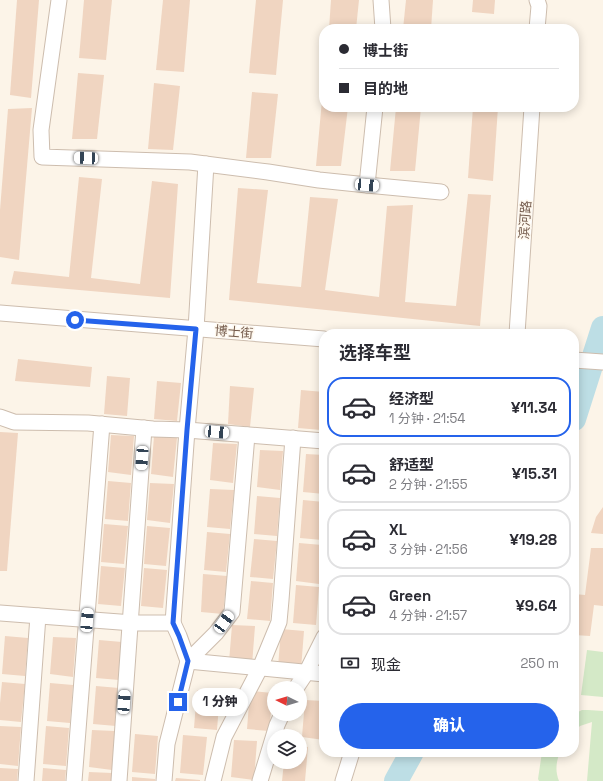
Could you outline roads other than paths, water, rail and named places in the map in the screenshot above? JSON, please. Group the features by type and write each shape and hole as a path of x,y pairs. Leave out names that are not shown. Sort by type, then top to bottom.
{"street":[{"path":"59,0 41,130 42,157 190,162 367,185 441,192"},
{"path":"381,0 383,24"},
{"path":"537,0 539,6 537,24"},
{"path":"544,24 545,0"},
{"path":"367,185 374,112"},
{"name":"滨河路","path":"517,329 532,112"},
{"path":"527,329 540,112"},
{"path":"188,661 173,623 196,329 206,164"},
{"name":"博士街","path":"0,314 319,339"},
{"path":"579,360 603,362"},
{"path":"0,417 14,422 88,423 319,441"},
{"path":"74,781 102,424"},
{"path":"119,781 144,428"},
{"path":"164,781 168,744 188,661 216,633 232,612 247,435"},
{"path":"213,781 224,737 260,668 279,622 293,438"},
{"path":"0,613 130,623 173,623"},
{"path":"26,781 38,616"},
{"path":"301,681 319,647"},
{"path":"188,661 319,674"},
{"path":"260,781 279,721"},
{"path":"343,781 350,757"}],"waterway":[{"path":"579,403 603,328"},
{"path":"396,781 409,757"}]}
